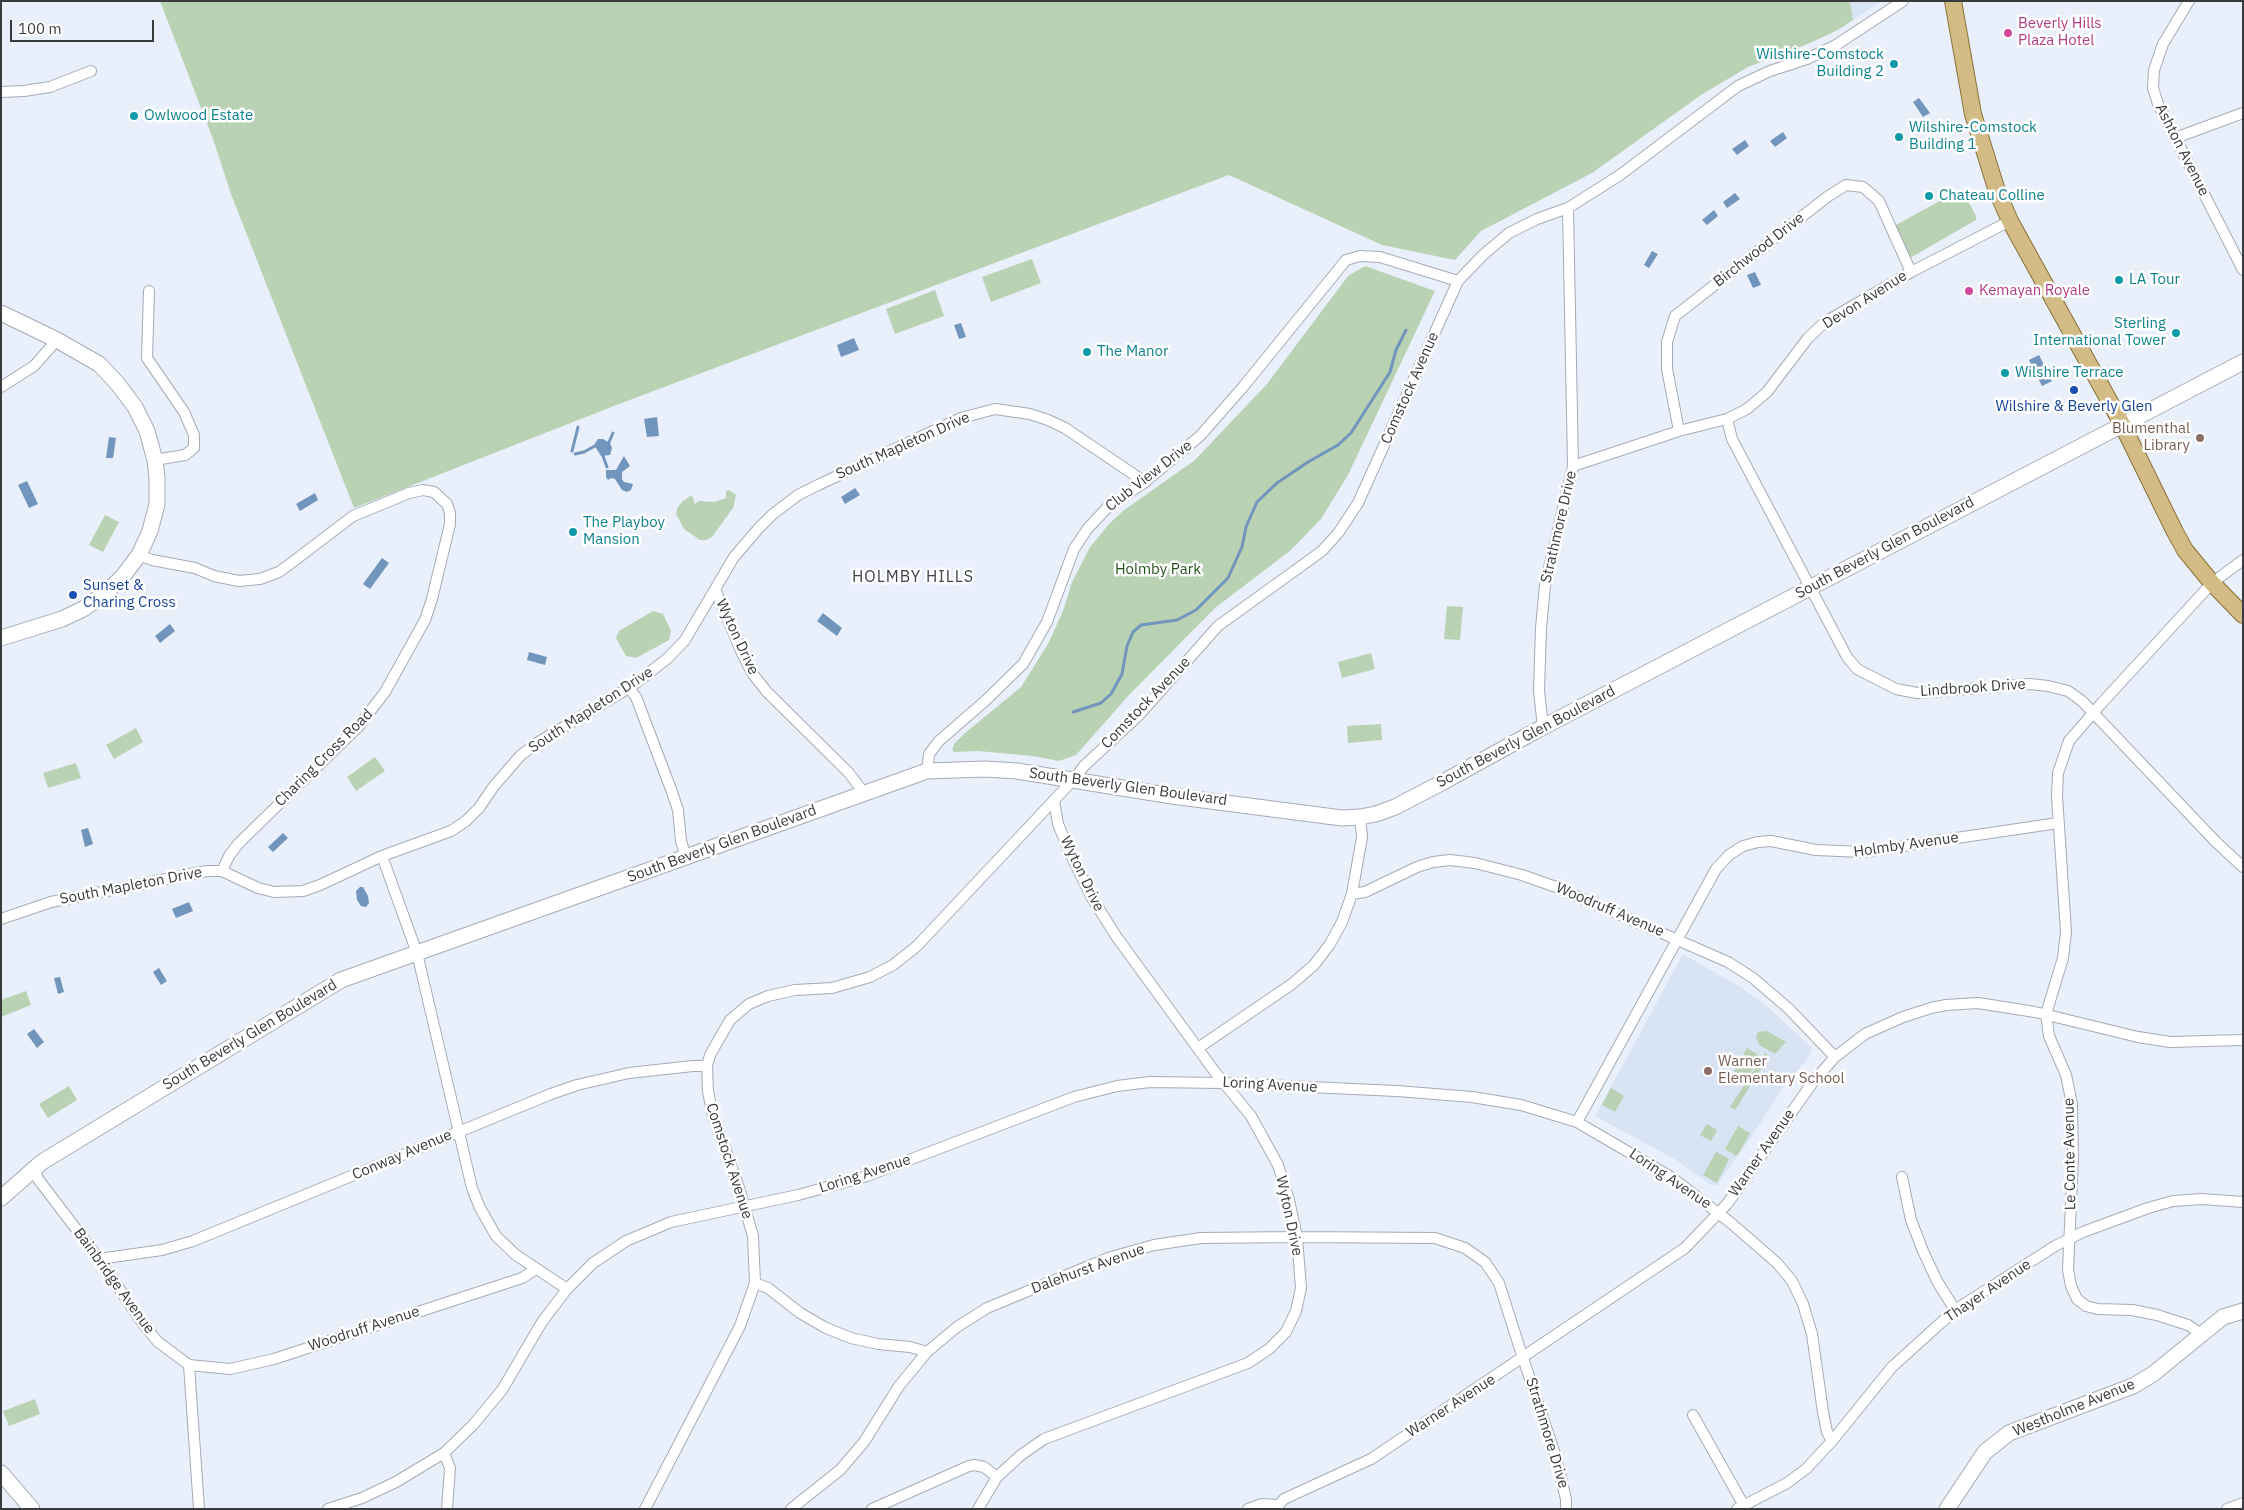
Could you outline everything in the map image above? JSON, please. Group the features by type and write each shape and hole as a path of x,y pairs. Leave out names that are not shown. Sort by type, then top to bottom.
{"main road":[{"path":"1953,1 1973,114 1997,191 2010,221 2122,424 2175,532 2186,550 2212,583 2243,615"},
{"path":"1,313 57,340 98,364 117,383 135,408 144,426 155,460 157,504 150,531 139,555 123,576 106,593 83,609 62,619 1,638"},
{"name":"South Beverly Glen Boulevard","path":"1,1198 35,1168 128,1108 340,980 927,771 985,769 1342,818 1360,817 1395,806 1543,726 2243,362"},
{"name":"Westholme Avenue","path":"1947,1509 1985,1452 2009,1433 2134,1386 2153,1374 2223,1317 2243,1311"},
{"path":"1,1473 32,1509"}],"street":[{"name":"Comstock Avenue","path":"645,1509 740,1326 755,1283 753,1236 745,1206 712,1112 708,1091 707,1066 717,1040 730,1020 750,1004 768,996 795,990 832,988 870,977 893,965 917,946 1084,766 1140,714 1218,626 1322,551 1339,532 1358,503 1458,281 1508,233 1537,219 1568,208 1620,176 1738,86 1770,71 1807,59 1836,45 1903,1"},
{"name":"Ashton Avenue","path":"2189,1 2163,44 2154,70 2153,88 2175,138 2243,270"},
{"path":"1,92 50,87 90,71"},
{"path":"2175,138 2243,113"},
{"name":"Birchwood Drive","path":"1679,431 1667,369 1667,342 1675,316 1833,193 1846,185 1863,187 1879,200 1911,272"},
{"name":"Strathmore Drive","path":"1543,726 1539,691 1540,628 1545,585 1573,466 1568,208"},
{"name":"Devon Avenue","path":"1573,466 1679,431 1727,419 1747,410 1767,392 1808,338 1825,322 1911,272 2010,221"},
{"name":"Club View Drive","path":"927,771 929,754 939,741 985,701 1023,664 1047,622 1074,549 1088,528 1108,507 1145,482 1200,436 1243,387 1346,260 1360,256 1380,257 1458,281"},
{"path":"149,291 147,358 184,412 194,435 194,448 185,455 155,460"},
{"path":"1,387 34,366 57,340"},
{"name":"South Mapleton Drive","path":"1,919 51,902 207,871 222,871 258,888 290,892 320,885 382,856 450,831 466,821 479,808 503,775 521,755 537,743 629,688 668,658 685,640 734,557 758,529 798,496 977,412 1011,410 1048,420 1065,428 1145,482"},
{"name":"Lindbrook Drive","path":"1727,419 1732,439 1847,657 1857,669 1896,689 1917,693 2030,684 2068,691 2094,713 2216,842 2243,867"},
{"name":"Charing Cross Road","path":"139,555 152,560 195,568 214,576 240,581 260,579 278,572 290,564 353,516 409,493 423,490 434,492 447,504 450,514 450,524 432,599 424,620 385,692 358,727 238,844 229,856 222,871"},
{"path":"2058,823 2058,773 2069,741 2212,583 2243,560"},
{"name":"Wyton Drive","path":"715,589 752,673 767,692 849,773 864,793"},
{"path":"629,688 636,697 672,792 678,810 681,841 686,857"},
{"name":"Wyton Drive","path":"978,1509 997,1477 1021,1455 1044,1439 1248,1363 1269,1349 1286,1332 1296,1311 1301,1288 1297,1237 1289,1200 1278,1165 1251,1116 1222,1083 1116,936 1092,898 1071,855 1057,819 1054,800"},
{"path":"1198,1048 1292,984 1314,965 1330,944 1342,922 1352,894 1362,837 1360,817"},
{"name":"Holmby Avenue","path":"1577,1122 1716,869 1729,855 1743,846 1771,841 1816,850 1862,852 2058,823"},
{"name":"Le Conte Avenue","path":"2058,823 2066,932 2063,958 2046,1014 2049,1036 2066,1076 2072,1104 2073,1159 2068,1270 2071,1286 2077,1299 2086,1306 2098,1309 2132,1310 2157,1315 2188,1325 2201,1334"},
{"path":"328,1509 362,1498 396,1482 444,1453 473,1426 502,1390 542,1322 567,1290 516,1255 496,1236 488,1224 472,1188 417,953 382,856"},
{"name":"Woodruff Avenue","path":"1352,894 1365,892 1418,867 1433,862 1450,860 1475,863 1522,875 1728,962 1753,978 1788,1008 1835,1057"},
{"name":"Warner Avenue","path":"1248,1509 1262,1504 1276,1507 1284,1499 1371,1459 1524,1358 1685,1248 1719,1214 1813,1082 1835,1057 1865,1034 1903,1017 1946,1005 1978,1002 2046,1014 2138,1037 2170,1042 2243,1040"},
{"name":"Conway Avenue","path":"99,1258 162,1250 193,1241 551,1094 602,1078 629,1072 707,1066"},
{"name":"Loring Avenue","path":"567,1290 593,1262 626,1241 671,1222 798,1195 868,1176 1074,1097 1117,1086 1150,1082 1222,1083 1397,1091 1472,1097 1521,1105 1577,1122 1646,1160 1719,1214 1777,1263 1792,1281 1804,1304 1812,1334 1827,1432 1832,1441"},
{"name":"Bainbridge Avenue","path":"35,1168 38,1179 99,1258 153,1336 189,1365"},
{"path":"1902,1177 1911,1220 1922,1251 1937,1281 1955,1310"},
{"name":"Thayer Avenue","path":"1740,1507 1806,1469 1832,1441 1892,1367 1955,1310 2054,1246 2148,1208 2173,1201 2202,1199 2243,1202"},
{"name":"Dalehurst Avenue","path":"791,1509 840,1470 864,1442 898,1386 927,1352 957,1327 987,1308 1108,1258 1154,1245 1202,1238 1434,1238 1465,1248 1485,1262 1499,1283 1524,1358"},
{"name":"Woodruff Avenue","path":"189,1365 230,1369 274,1359 522,1278 536,1269"},
{"path":"755,1283 768,1288 800,1313 826,1328 851,1338 878,1344 910,1347 927,1352"},
{"name":"Strathmore Drive","path":"1524,1358 1555,1454 1566,1499 1566,1509"},
{"path":"189,1365 199,1509"},
{"path":"1693,1415 1740,1507"},
{"path":"444,1453 450,1468 447,1509"},
{"path":"872,1509 969,1466 984,1467 997,1477"},
{"path":"2227,1509 2243,1503"}],"shaded area":[{"path":"1850,1 1882,1 1853,20"},
{"name":"Warner Elementary School","path":"1683,954 1742,988 1769,1008 1812,1048 1810,1056 1783,1087 1754,1133 1717,1185 1711,1185 1676,1160 1595,1116"}],"green space":[{"path":"160,1 1850,1 1853,20 1838,30 1810,43 1748,67 1701,95 1592,173 1481,231 1455,260 1382,245 1229,175 619,404 354,508 231,194 213,139"},
{"path":"1962,189 1976,216 1976,220 1910,258 1894,226"},
{"path":"1032,259 1041,283 991,302 982,277"},
{"name":"Holmby Park","path":"1365,266 1435,291 1348,475 1321,519 1291,550 1215,608 1129,695 1076,755 1059,761 1033,756 978,751 954,752 952,750 954,744 965,733 1021,687 1048,644 1063,611 1072,582 1090,547 1109,524 1123,511 1195,460 1267,384 1348,276"},
{"path":"935,290 944,316 895,334 886,309"},
{"path":"729,490 736,495 733,508 712,537 700,540 684,529 676,514 678,507 683,501 692,495 695,504 699,501 715,502 726,498 726,491"},
{"path":"105,515 119,522 103,552 89,545"},
{"path":"1447,606 1463,607 1460,640 1444,639"},
{"path":"653,611 663,614 671,631 669,640 636,658 626,656 616,638 619,631"},
{"path":"1371,653 1375,669 1342,678 1338,662"},
{"path":"1381,724 1382,740 1348,743 1347,726"},
{"path":"136,728 143,742 114,759 106,745"},
{"path":"375,757 385,771 356,791 347,777"},
{"path":"76,763 81,778 48,788 43,773"},
{"path":"26,991 31,1005 1,1017 1,1000"},
{"path":"1767,1031 1786,1042 1775,1054 1759,1045 1756,1037 1758,1032"},
{"path":"1747,1048 1760,1056 1747,1079 1734,1071"},
{"path":"1765,1053 1769,1056 1735,1110 1730,1107"},
{"path":"69,1086 77,1100 48,1118 39,1104"},
{"path":"1611,1088 1624,1096 1615,1112 1602,1105"},
{"path":"1707,1124 1717,1130 1711,1141 1700,1135"},
{"path":"1738,1126 1750,1133 1737,1156 1725,1149"},
{"path":"1716,1152 1729,1159 1717,1183 1703,1175"},
{"path":"35,1399 40,1414 9,1426 3,1411"}],"water":[{"path":"1919,98 1930,113 1923,117 1913,102"},
{"path":"1783,132 1787,138 1775,147 1770,141"},
{"path":"1745,140 1749,146 1737,155 1732,149"},
{"path":"1735,193 1740,199 1727,208 1723,202"},
{"path":"1714,210 1718,216 1707,225 1702,220"},
{"path":"1652,251 1658,254 1649,268 1644,265"},
{"path":"1755,272 1761,285 1753,288 1747,275"},
{"path":"961,323 966,337 959,339 954,325"},
{"path":"854,338 859,350 841,357 837,345"},
{"path":"2039,355 2052,381 2042,386 2029,360"},
{"path":"657,417 659,436 647,437 644,419"},
{"path":"109,437 116,438 113,458 106,458"},
{"path":"598,439 603,439 610,443 612,448 610,455 601,456 594,445"},
{"path":"624,456 630,466 622,472 622,479 624,482 633,484 631,490 627,492 622,490 615,479 611,478 608,480 606,477 606,470 616,470"},
{"path":"27,481 38,504 29,508 18,485"},
{"path":"855,488 860,495 845,504 841,497"},
{"path":"315,493 318,500 300,511 296,504"},
{"path":"382,558 389,563 370,589 363,584"},
{"path":"823,613 842,628 837,636 817,621"},
{"path":"170,624 175,631 160,643 155,636"},
{"path":"529,652 547,657 545,665 527,660"},
{"path":"88,828 93,844 85,847 81,830"},
{"path":"283,833 288,838 273,852 268,847"},
{"path":"363,887 368,896 369,903 366,907 361,906 357,900 356,891"},
{"path":"189,902 193,911 176,918 172,909"},
{"path":"159,968 167,981 161,985 153,972"},
{"path":"60,977 64,992 58,994 54,978"},
{"path":"34,1029 44,1042 37,1048 27,1034"}],"waterway":[{"path":"1073,712 1101,703 1111,694 1122,674 1127,646 1133,632 1141,625 1177,620 1196,610 1228,578 1242,547 1246,527 1257,502 1277,483 1338,445 1351,433 1390,372 1396,350 1406,330"},
{"path":"572,451 578,427"},
{"path":"609,442 613,433"},
{"path":"575,454 595,446"},
{"path":"603,456 607,467"}],"place":[{"name":"Beverly Hills Plaza Hotel","path":"2008,33"},
{"name":"Wilshire-Comstock Building 2","path":"1894,64"},
{"name":"Owlwood Estate","path":"134,116"},
{"name":"Wilshire-Comstock Building 1","path":"1899,137"},
{"name":"Chateau Colline","path":"1929,196"},
{"name":"LA Tour","path":"2119,280"},
{"name":"Kemayan Royale","path":"1969,291"},
{"name":"Sterling International Tower","path":"2176,333"},
{"name":"The Manor","path":"1087,352"},
{"name":"Wilshire Terrace","path":"2005,373"},
{"name":"Wilshire & Beverly Glen","path":"2074,390"},
{"name":"Blumenthal Library","path":"2200,438"},
{"name":"The Playboy Mansion","path":"573,532"},
{"name":"Sunset & Charing Cross","path":"73,595"},
{"name":"Warner Elementary School","path":"1708,1071"}],"district":[{"name":"HOLMBY HILLS","path":"913,577"}]}
